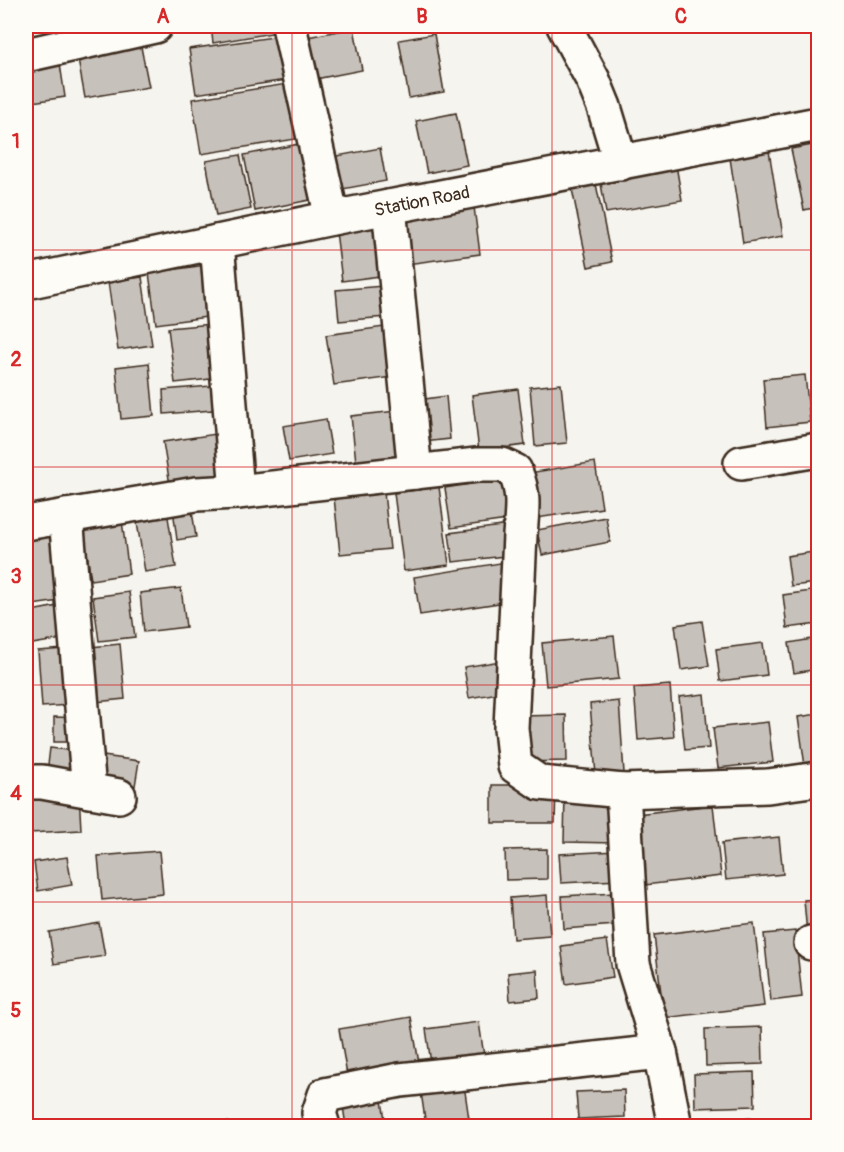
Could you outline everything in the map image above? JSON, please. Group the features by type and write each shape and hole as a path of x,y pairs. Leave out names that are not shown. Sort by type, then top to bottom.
{"street":[{"path":"26,55 155,26"},
{"path":"289,26 332,218"},
{"path":"564,26 593,80 621,163"},
{"name":"Station Road","path":"26,282 332,218 819,124"},
{"path":"389,207 415,472"},
{"path":"217,242 237,492"},
{"path":"741,463 819,450"},
{"path":"26,523 187,495 237,492 477,465 502,465 515,471 521,486 523,505 511,728 515,766 540,783 623,791 768,786 819,779"},
{"path":"26,782 42,782 104,794 66,516"},
{"path":"623,791 633,964 660,1052 675,1126"},
{"path":"323,1126 319,1113 325,1095 400,1080 660,1052"}],"building":[{"path":"211,26 277,26 278,32 213,43"},
{"path":"354,28 362,70 305,81 297,39"},
{"path":"434,34 444,92 409,98 399,40"},
{"path":"280,36 286,80 196,94 189,49"},
{"path":"140,42 149,87 85,98 77,54"},
{"path":"59,57 65,97 26,103 26,63"},
{"path":"287,84 296,139 201,154 192,99"},
{"path":"456,113 467,165 427,173 416,121"},
{"path":"304,143 315,199 255,211 244,155"},
{"path":"818,144 818,207 804,210 791,149"},
{"path":"380,148 386,181 332,191 326,158"},
{"path":"769,151 783,236 743,243 730,158"},
{"path":"240,155 251,209 216,216 206,161"},
{"path":"676,165 682,200 606,213 600,178"},
{"path":"596,184 612,262 588,267 572,189"},
{"path":"474,207 480,254 407,264 400,216"},
{"path":"388,224 395,274 342,281 336,231"},
{"path":"220,263 228,314 156,324 149,273"},
{"path":"142,277 152,345 118,350 108,282"},
{"path":"383,286 386,317 339,321 336,290"},
{"path":"224,323 228,377 175,383 168,328"},
{"path":"384,327 392,377 334,385 326,335"},
{"path":"149,363 154,416 121,419 116,367"},
{"path":"805,375 810,422 767,427 763,379"},
{"path":"561,384 567,443 535,446 530,387"},
{"path":"223,385 225,409 164,414 163,390"},
{"path":"518,389 525,445 479,451 472,395"},
{"path":"446,396 450,439 415,443 411,401"},
{"path":"406,410 411,465 357,471 351,416"},
{"path":"326,419 332,454 289,461 283,426"},
{"path":"216,434 223,477 170,485 163,442"},
{"path":"595,462 602,508 537,518 529,473"},
{"path":"508,478 514,519 451,528 445,488"},
{"path":"383,483 390,549 340,554 333,488"},
{"path":"439,487 449,565 404,571 394,493"},
{"path":"190,498 196,537 177,540 172,501"},
{"path":"167,511 176,567 145,572 136,516"},
{"path":"121,513 129,574 91,580 82,518"},
{"path":"606,517 610,542 542,555 537,530"},
{"path":"60,522 72,599 26,606 26,527"},
{"path":"509,525 513,555 453,562 449,533"},
{"path":"813,552 817,583 791,586 787,556"},
{"path":"506,562 512,601 420,615 414,577"},
{"path":"181,588 186,627 144,632 140,593"},
{"path":"818,590 818,624 787,628 783,595"},
{"path":"129,592 135,637 99,641 93,597"},
{"path":"58,606 63,639 26,645 26,612"},
{"path":"702,621 709,666 681,670 675,625"},
{"path":"614,636 619,679 546,686 542,643"},
{"path":"818,638 818,669 794,673 789,643"},
{"path":"763,643 767,675 720,681 716,649"},
{"path":"120,644 125,699 85,703 81,648"},
{"path":"78,648 82,704 42,707 38,651"},
{"path":"512,659 517,690 469,698 464,667"},
{"path":"670,685 674,737 638,740 634,688"},
{"path":"704,694 709,748 685,750 679,697"},
{"path":"619,701 624,773 596,775 590,704"},
{"path":"818,714 818,764 805,766 798,717"},
{"path":"566,715 567,761 521,762 520,716"},
{"path":"54,717 82,718 81,742 54,742"},
{"path":"768,722 773,762 718,768 713,728"},
{"path":"50,748 93,753 90,777 47,773"},
{"path":"96,755 139,761 135,786 92,780"},
{"path":"492,785 556,785 555,823 492,823"},
{"path":"79,792 81,830 30,833 28,796"},
{"path":"565,795 618,796 617,843 564,842"},
{"path":"713,805 721,876 645,885 637,814"},
{"path":"779,837 783,874 726,880 722,843"},
{"path":"547,849 547,879 506,880 505,850"},
{"path":"159,851 163,894 102,900 98,856"},
{"path":"617,851 619,880 561,883 559,854"},
{"path":"67,857 72,885 38,891 34,862"},
{"path":"615,893 616,925 564,929 562,896"},
{"path":"547,895 550,936 513,939 510,898"},
{"path":"818,899 818,933 807,934 804,900"},
{"path":"99,923 105,956 54,964 49,932"},
{"path":"754,923 764,1006 664,1018 654,935"},
{"path":"795,931 802,997 771,1001 764,934"},
{"path":"607,940 613,977 566,984 561,946"},
{"path":"537,970 539,998 510,1001 508,973"},
{"path":"411,1017 420,1069 348,1081 339,1029"},
{"path":"479,1022 485,1063 432,1070 426,1029"},
{"path":"762,1027 763,1064 706,1066 705,1029"},
{"path":"754,1072 755,1106 695,1108 694,1074"},
{"path":"463,1078 470,1126 426,1126 420,1085"},
{"path":"624,1090 625,1117 578,1119 576,1092"},
{"path":"381,1094 386,1126 346,1126 342,1100"},
{"path":"751,1118 752,1126 694,1126 694,1124"},
{"path":"228,1122 228,1126 197,1126"}]}
